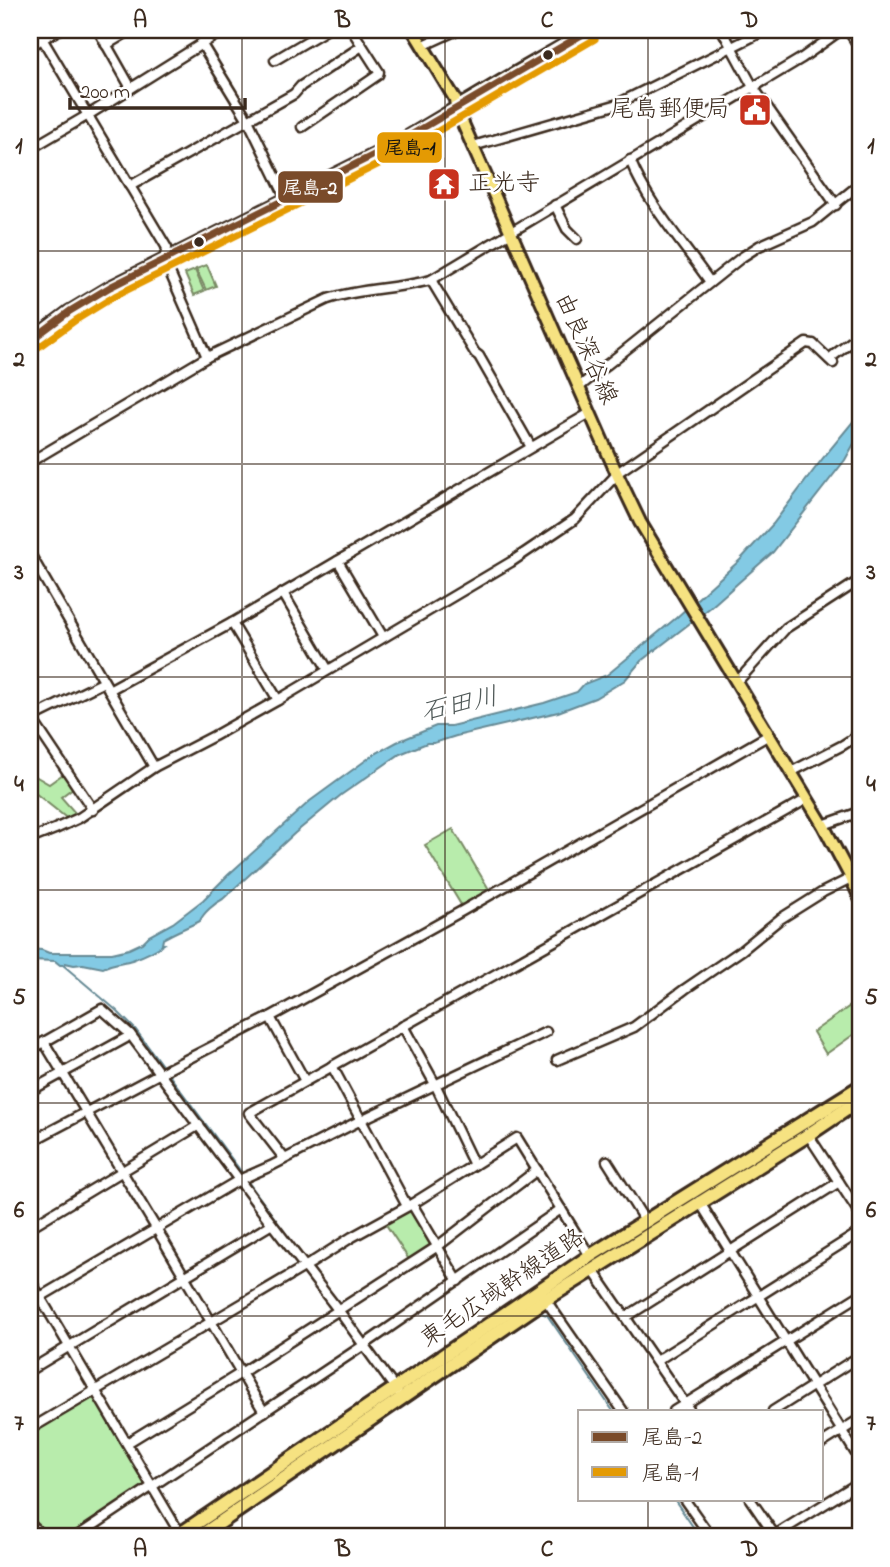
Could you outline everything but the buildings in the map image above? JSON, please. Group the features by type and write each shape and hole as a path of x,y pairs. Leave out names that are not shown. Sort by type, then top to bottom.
{"highway":[{"name":"東毛広域幹線道路","path":"591,1262 701,1202 805,1130 860,1087"},
{"name":"東毛広域幹線道路","path":"180,1536 591,1262 645,1220 860,1100"},
{"name":"東毛広域幹線道路","path":"199,1537 398,1393"}],"main road":[{"name":"由良深谷線","path":"413,30 455,99 456,108 511,234 640,522 737,682"},
{"path":"30,341 90,299 164,259 392,146 590,30"},
{"path":"737,682 823,825 860,898"}],"street":[{"path":"37,30 167,248 164,259 207,356"},
{"path":"30,46 58,30"},
{"path":"98,30 131,88"},
{"path":"106,45 131,30"},
{"path":"30,136 32,147 224,30"},
{"path":"275,60 326,30"},
{"path":"302,127 378,75 379,72 353,30"},
{"path":"422,46 457,30"},
{"path":"722,30 753,87 836,205"},
{"path":"473,146 615,106 766,30"},
{"path":"30,462 207,356 328,299 344,293 431,280 812,52 841,30"},
{"path":"848,30 860,48"},
{"path":"201,44 248,120 287,200"},
{"path":"130,186 296,92 362,46"},
{"path":"630,160 638,180 655,208 710,282"},
{"path":"579,387 751,251 813,222 860,184"},
{"path":"555,205 567,229 577,239"},
{"path":"431,280 475,353 480,356 531,447"},
{"path":"30,839 93,810 154,767 278,700 511,562 575,519 617,474 806,343 813,344 831,361 860,335"},
{"path":"93,810 31,717 107,686 232,623 590,413"},
{"path":"30,554 154,767"},
{"path":"338,561 383,637"},
{"path":"737,682 786,628 860,580"},
{"path":"283,593 328,670"},
{"path":"232,623 278,700"},
{"path":"790,772 860,734"},
{"path":"30,1142 270,1017 462,911 769,735"},
{"path":"284,1158 249,1112 807,799"},
{"path":"823,825 860,812"},
{"path":"557,1060 634,1027 742,950 780,919 851,878"},
{"path":"30,1050 102,1009 130,1034 164,1071 239,1180 398,1393"},
{"path":"270,1017 305,1081"},
{"path":"403,1026 435,1084 474,1165"},
{"path":"30,1304 239,1180 546,1032"},
{"path":"30,1091 130,1034"},
{"path":"44,1042 264,1412"},
{"path":"332,1066 410,1205 457,1280"},
{"path":"30,1227 200,1125"},
{"path":"805,1130 860,1214"},
{"path":"30,1429 410,1205 517,1138 625,1317 688,1408 786,1341 860,1295"},
{"path":"607,1161 645,1220"},
{"path":"127,1443 438,1246 537,1170"},
{"path":"625,1317 839,1182"},
{"path":"691,1192 701,1202 860,1460"},
{"path":"76,1537 364,1345 561,1209"},
{"path":"30,1370 271,1224"},
{"path":"656,1361 860,1231"},
{"path":"30,1280 180,1536"},
{"path":"542,1295 623,1410"},
{"path":"776,1410 860,1356"},
{"path":"824,1442 860,1419"},
{"path":"751,1500 776,1536 860,1482"},
{"path":"685,1500 710,1537"},
{"path":"30,1524 44,1537"}],"green space":[{"path":"207,265 216,286 206,290 196,269"},
{"path":"195,270 204,291 194,295 185,274"},
{"path":"30,773 49,784 63,774 74,787 61,797 77,815 69,820 30,789"},
{"path":"453,829 490,891 463,908 425,845"},
{"path":"860,999 860,1030 826,1054 813,1032"},
{"path":"412,1204 438,1246 412,1264 383,1220"},
{"path":"89,1396 94,1397 145,1483 144,1487 69,1537 50,1537 30,1519 30,1432"}],"water":[{"path":"860,413 860,435 845,460 773,552 711,607 641,661 625,680 595,698 558,712 427,743 400,754 341,795 295,833 210,908 200,921 163,939 164,944 149,953 103,968 30,960 30,949 49,953 112,953 142,943 203,900 310,801 373,755 436,726 451,726 544,703 577,692 584,684 607,675 740,560 773,524"}],"waterway":[{"path":"63,965 136,1030 164,1068"},
{"path":"167,1072 243,1174"},
{"path":"246,1179 307,1262"},
{"path":"311,1266 334,1298"},
{"path":"411,1400 540,1313 547,1315 612,1410"},
{"path":"675,1500 700,1537"}],"transit line":[{"name":"尾島-2","path":"30,341 70,311 110,287 392,146 590,30"},
{"name":"尾島-1","path":"36,349 115,296 397,155 595,39"}],"place":[{"name":"尾島郵便局","path":"755,110"},
{"name":"正光寺","path":"444,184"}],"water label":[{"name":"石田川","path":"460,706"}]}
